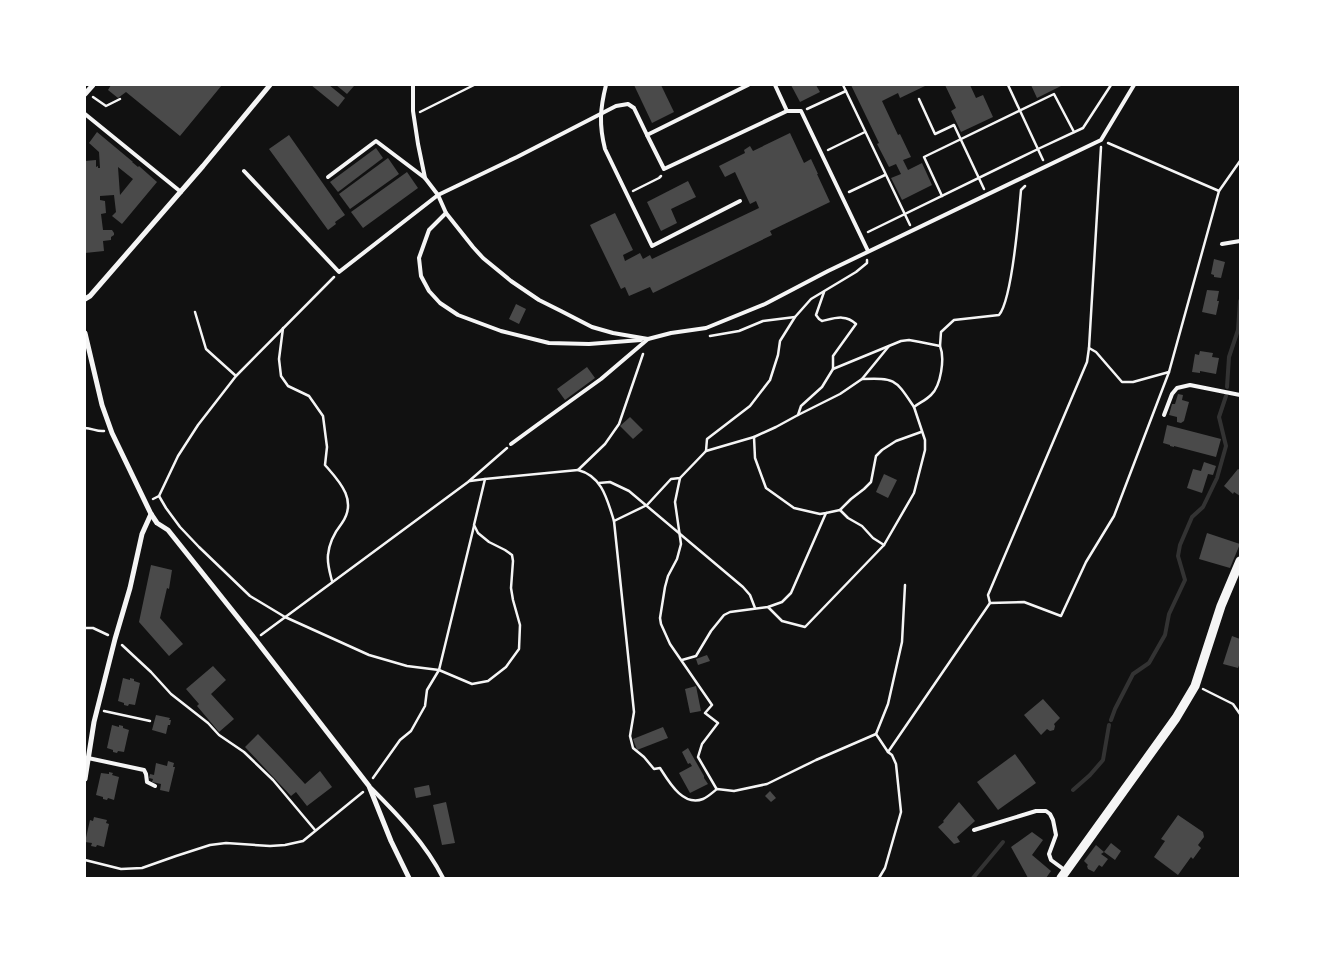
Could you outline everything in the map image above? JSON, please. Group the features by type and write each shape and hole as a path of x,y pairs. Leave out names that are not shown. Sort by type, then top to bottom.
{"street":[{"path":"85,94 93,85"},
{"path":"85,299 90,296 181,192 270,85"},
{"path":"85,333 102,405 112,433 151,514 157,523 168,530 369,786 409,878"},
{"path":"85,779 113,638 130,588 142,534 151,514"},
{"path":"1063,874 1176,718 1195,686 1221,606 1240,561"}],"lane":[{"path":"413,85 414,115 425,178"},
{"path":"606,85 600,115 605,149 652,246 740,201"},
{"path":"647,135 748,85"},
{"path":"774,85 787,111"},
{"path":"446,213 429,230 419,258 421,276 429,291 440,303 458,315 501,331 548,343 589,344 648,339 706,328 765,304 828,270 1101,140 1134,85"},
{"path":"244,171 339,272 438,195 616,106 628,104 634,108 664,169 787,111 801,112 868,251"},
{"path":"85,114 181,192"},
{"path":"328,177 376,141 425,178 438,195 446,213 463,235 483,258 511,281 540,300 592,327 613,334 648,339"},
{"path":"1222,244 1240,241"},
{"path":"511,444 601,379 648,339"},
{"path":"1164,415 1172,394 1177,388 1190,385 1240,395"},
{"path":"88,758 144,770 147,782 155,786"},
{"path":"369,786 394,811 413,834 443,878"},
{"path":"974,830 1036,811 1046,811 1053,820 1056,835 1049,854 1051,860 1063,874"}],"path":[{"path":"414,115 474,85"},
{"path":"843,85 913,231"},
{"path":"1008,85 1046,166"},
{"path":"860,237 1083,128 1111,85"},
{"path":"801,112 846,91"},
{"path":"942,196 924,157 1020,110 1054,94 1074,132"},
{"path":"92,96 106,106 120,99"},
{"path":"919,99 935,134 954,125 987,195"},
{"path":"821,153 865,132"},
{"path":"888,752 990,603 988,595 1087,362 1101,140 1219,191"},
{"path":"990,603 1024,602 1061,616 1086,562 1114,516 1169,372 1219,191 1240,160"},
{"path":"627,194 659,178 664,169"},
{"path":"841,196 885,174"},
{"path":"914,407 931,395 937,387 942,360 941,332 954,320 999,315 1004,308 1016,242 1021,190 1030,181 1031,174"},
{"path":"706,451 707,439 750,406 770,380 778,355 780,341 795,317 811,299 856,272 867,262 868,251"},
{"path":"146,503 159,496 178,456 236,376 339,272"},
{"path":"798,415 801,406 822,387 833,369 833,356 856,324 842,316 822,321 818,319 816,315 824,292"},
{"path":"195,312 206,349 236,376"},
{"path":"283,328 279,359 281,376 288,386 309,396 323,416 327,446 325,464 341,483 347,498 348,508 344,520 333,537 328,555 328,565 332,581"},
{"path":"578,470 605,444 619,424 648,339"},
{"path":"833,369 901,341 910,340 940,346"},
{"path":"716,789 698,757 702,744 718,723 705,713 712,705 670,644 663,631 660,618 668,576 677,559 681,544 675,502 680,478 706,451 754,437 840,394 862,379 889,346"},
{"path":"1089,348 1096,352 1122,382 1132,382 1169,372"},
{"path":"768,606 782,621 805,627 884,545 914,493 925,450 925,440 914,407 901,387 893,381 862,379"},
{"path":"85,428 98,432 105,431"},
{"path":"754,437 755,458 766,488 794,508 820,514 840,510 871,482 876,456 882,450 896,441 921,432"},
{"path":"255,640 332,581 468,482 511,444"},
{"path":"468,482 485,478 578,470 588,472 599,483 614,521 634,712 630,736 633,748 644,757 654,770 660,768 682,797 694,800 704,799 716,789 734,791 767,784 876,734 888,704 902,642 905,585"},
{"path":"85,860 121,869 142,868 176,856 226,843 270,846 303,841 369,786 400,740 412,731 425,706 428,690 439,670 485,478"},
{"path":"614,521 647,505 671,479 680,478"},
{"path":"599,483 610,482 620,486 647,505 743,587 750,595 755,608"},
{"path":"159,496 180,527 250,596 285,617 369,655 407,666 439,670 472,684 488,681 506,667 519,650 520,625 511,588 512,555 489,542 478,533 474,525"},
{"path":"840,510 848,518 862,526 872,538 884,545"},
{"path":"682,660 696,656 711,631 724,615 737,610 742,611 782,602 791,593 826,513"},
{"path":"85,628 100,630 113,638 151,672 171,694 208,723 219,735 244,752 273,780 315,830"},
{"path":"1195,686 1240,707"},
{"path":"1233,704 1240,714"},
{"path":"98,710 150,721"},
{"path":"876,734 892,755 896,764 901,812 885,868 879,878"}],"building":[{"path":"111,85 222,85 180,136 126,92 118,98 108,90"},
{"path":"311,85 329,85 345,98 338,107"},
{"path":"336,85 353,85 354,86 347,94"},
{"path":"634,85 661,85 674,112 652,123"},
{"path":"791,85 816,85 820,92 800,102"},
{"path":"851,85 925,86 900,98 898,93 882,101 911,157 903,160 908,170 922,163 932,185 902,200 891,178 901,174 896,164 889,167"},
{"path":"945,85 970,85 976,98 983,95 993,117 961,132 951,111 956,108"},
{"path":"1031,85 1063,85 1037,98"},
{"path":"97,132 157,182 122,224 112,216 116,212 114,195 100,196 100,200 105,201 106,213 101,214 103,230 112,230 114,235 111,237 111,240 103,241 104,251 85,253 85,161 96,160 96,167 100,168 99,152 89,143","holes":["118,167 133,179 120,195"]},
{"path":"790,133 804,163 811,159 830,202 770,231 772,235 653,293 650,287 629,296 625,287 621,289 590,225 615,213 633,250 623,255 625,261 640,253 643,259 650,255 652,259 759,208 756,201 750,204 735,172 725,177 719,166 745,153 744,150 750,146 753,151"},
{"path":"289,135 345,215 328,230 269,149"},
{"path":"376,148 383,158 338,192 330,182"},
{"path":"388,158 399,174 350,209 339,194"},
{"path":"407,172 418,188 363,228 351,212"},
{"path":"688,181 696,197 671,209 677,223 661,231 647,202"},
{"path":"1214,259 1225,262 1221,278 1214,277 1211,274"},
{"path":"1207,290 1219,291 1216,315 1202,312"},
{"path":"516,304 526,309 519,324 509,319"},
{"path":"1200,351 1213,353 1212,357 1219,358 1216,374 1200,371 1200,373 1192,372 1195,354 1199,355"},
{"path":"587,367 595,378 565,400 557,389"},
{"path":"1178,394 1183,395 1182,400 1189,402 1184,421 1181,423 1177,422 1177,417 1169,415 1172,404 1175,404"},
{"path":"630,417 643,430 633,439 620,426"},
{"path":"1167,425 1221,439 1216,457 1163,443"},
{"path":"1204,462 1216,466 1213,475 1208,474 1202,493 1187,488 1193,469 1201,471"},
{"path":"1238,469 1240,470 1240,496 1234,492 1233,494 1224,486"},
{"path":"884,474 897,480 888,498 876,492"},
{"path":"1207,533 1240,544 1230,568 1199,559"},
{"path":"151,565 172,570 169,589 167,588 160,618 183,644 169,656 139,622"},
{"path":"1232,636 1240,639 1240,663 1238,668 1223,664"},
{"path":"707,655 710,661 698,665 696,659"},
{"path":"213,666 226,680 211,694 234,719 219,732 197,706 199,704 186,689"},
{"path":"123,678 134,679 134,681 140,683 135,705 129,704 128,706 118,701"},
{"path":"696,686 701,711 690,713 685,689"},
{"path":"1043,699 1060,718 1054,724 1054,730 1050,731 1047,729 1041,735 1024,715"},
{"path":"156,715 170,718 170,725 168,725 166,734 152,730"},
{"path":"112,725 123,726 123,728 129,730 124,752 118,751 117,753 107,748"},
{"path":"663,727 668,738 637,750 633,739"},
{"path":"258,734 305,784 320,771 332,787 307,806 296,792 291,796 245,747"},
{"path":"688,748 708,784 690,793 679,773 692,766 690,763 688,764 682,752"},
{"path":"1015,754 1036,783 998,810 977,782"},
{"path":"168,761 174,763 173,767 175,767 169,792 160,790 161,784 152,782 153,779 149,778 150,774 154,775 156,763 167,766"},
{"path":"109,772 119,777 114,800 103,799 103,797 96,795 101,773 109,774"},
{"path":"429,785 431,795 416,798 414,788"},
{"path":"770,791 776,798 771,802 765,796"},
{"path":"446,802 455,843 442,845 433,805"},
{"path":"959,802 975,821 957,837 960,842 954,844 938,827"},
{"path":"1178,815 1203,832 1204,837 1198,845 1201,848 1193,859 1191,857 1178,875 1154,857 1165,841 1161,839"},
{"path":"94,817 107,820 106,823 109,824 104,847 91,846 92,843 85,842 90,820 93,821"},
{"path":"1032,832 1043,840 1032,855 1051,871 1046,878 1028,878 1011,847"},
{"path":"1111,843 1121,851 1115,860 1104,852"},
{"path":"1096,845 1104,852 1101,854 1108,859 1102,867 1099,865 1094,872 1088,869 1088,865 1084,861"}],"waterway":[{"path":"1227,387 1229,357 1238,330 1240,301"},
{"path":"1111,720 1133,674 1149,663 1165,635 1169,614 1185,580 1178,556 1180,545 1192,517 1203,507 1217,478 1226,446 1219,417 1226,396"},
{"path":"1073,790 1103,760 1109,725"},
{"path":"973,878 1003,842"}]}
